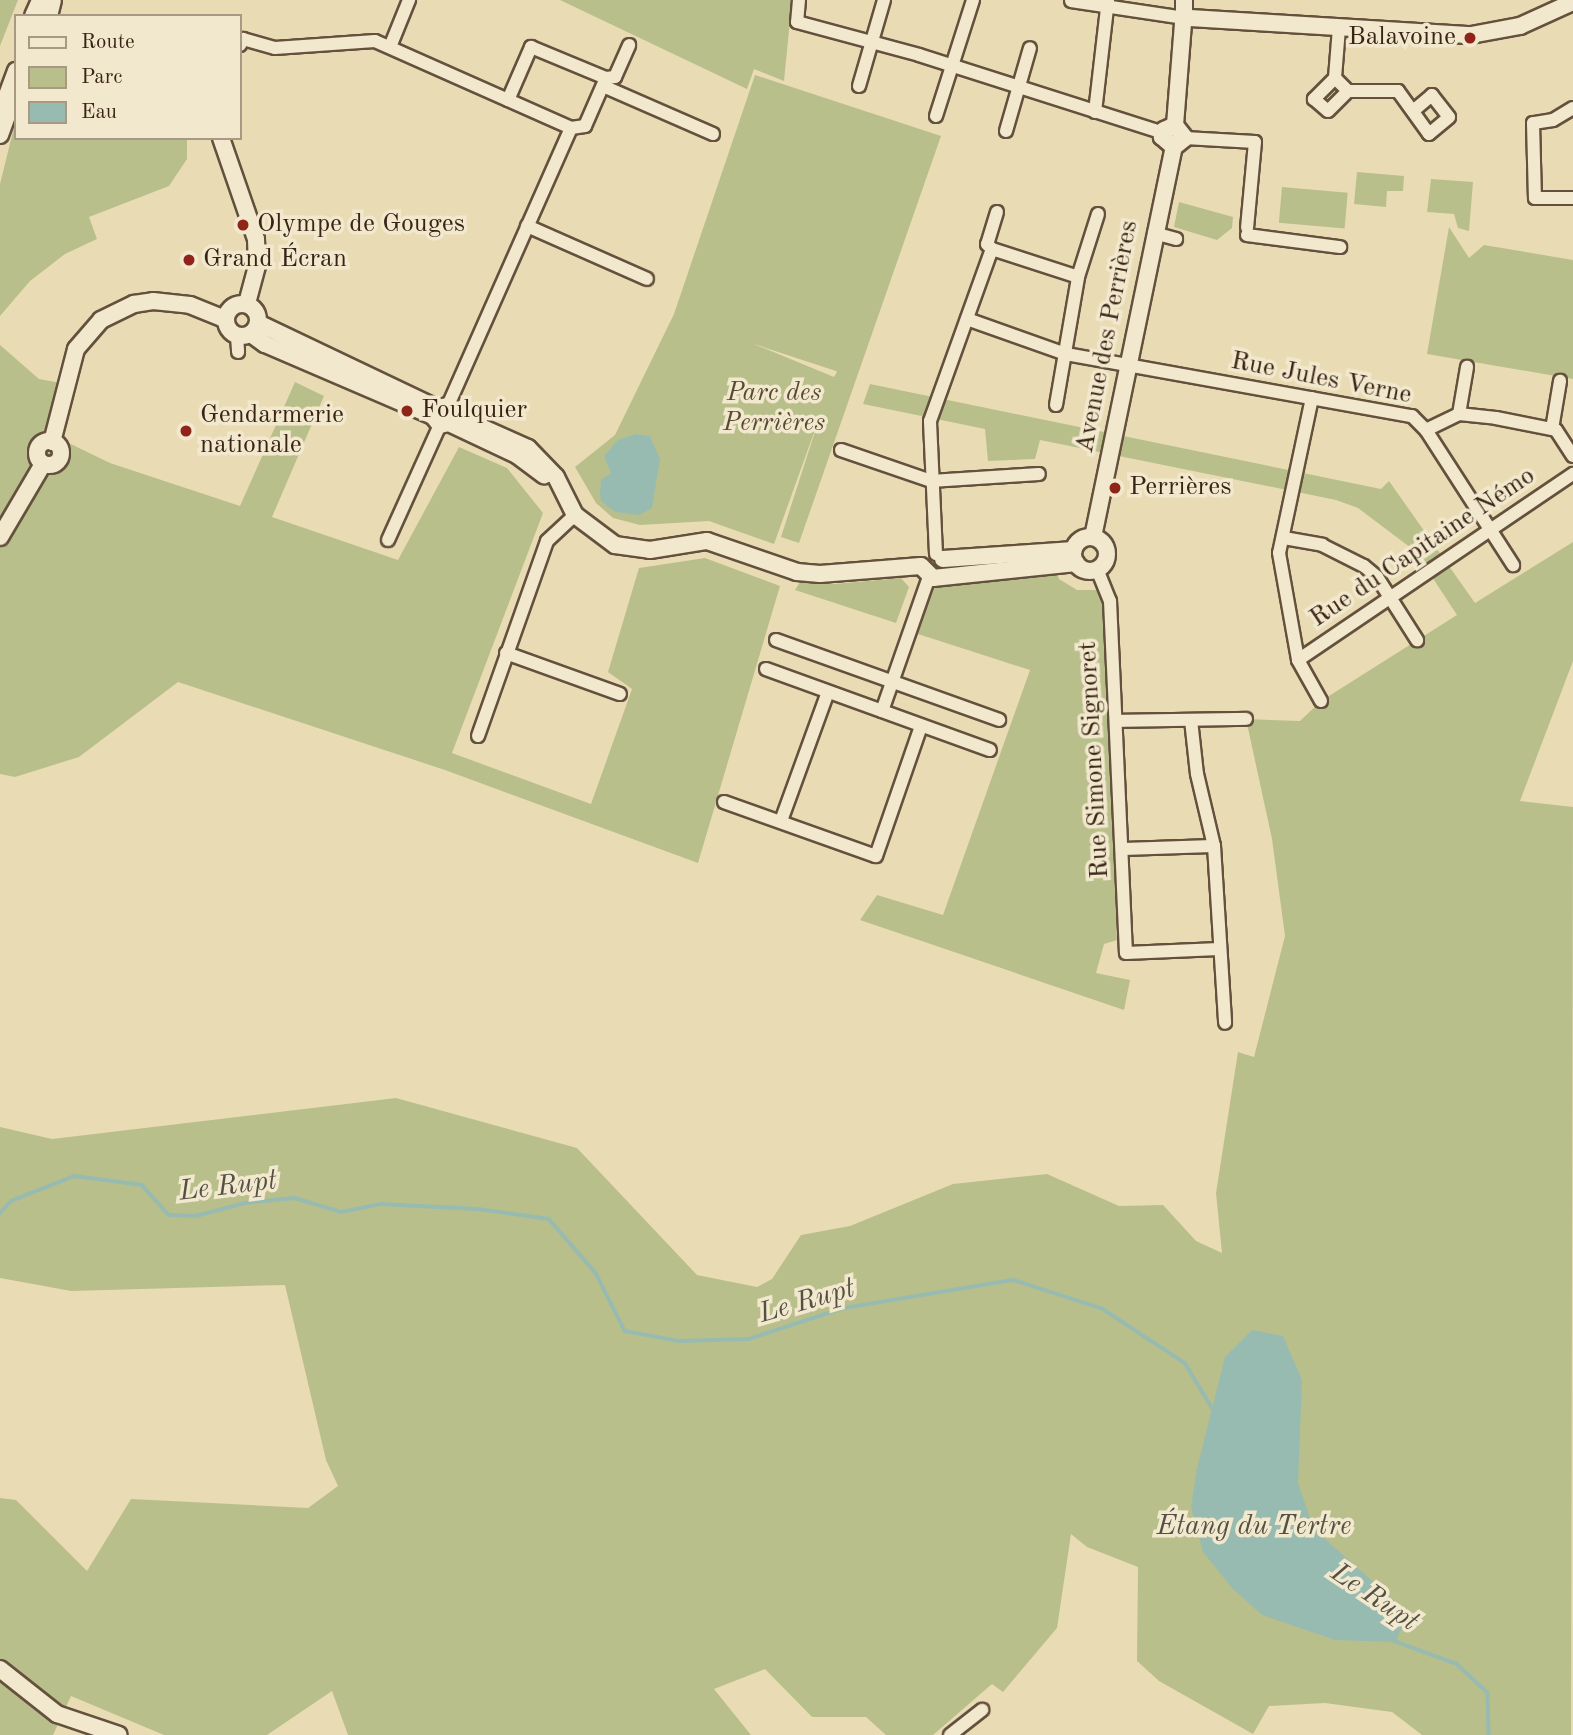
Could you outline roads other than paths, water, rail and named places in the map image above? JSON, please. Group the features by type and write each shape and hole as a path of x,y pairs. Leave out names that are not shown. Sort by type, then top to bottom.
{"street":[{"path":"390,47 409,0"},
{"path":"799,0 797,22 951,66 1174,136 1255,142 1247,231 1339,247"},
{"path":"859,86 884,0"},
{"path":"936,116 973,0"},
{"path":"1071,1 1339,29 1436,35 1494,33 1546,17 1573,2"},
{"path":"1096,112 1108,4"},
{"name":"Avenue des Perrières","path":"1093,537 1174,136 1184,14"},
{"path":"1339,29 1335,78 1314,99 1328,111 1348,91 1398,91 1414,110"},
{"path":"242,42 275,48 375,41 571,128 584,126 604,82 615,76 629,46"},
{"path":"508,100 531,47 713,134"},
{"path":"1006,131 1030,48"},
{"path":"0,114 14,76"},
{"path":"1335,78 1348,91"},
{"path":"0,135 14,98"},
{"path":"1573,108 1553,120 1533,123 1535,198 1573,198"},
{"path":"388,540 571,128"},
{"path":"222,140 256,239 257,266 247,304"},
{"path":"997,212 987,244 992,249 1078,277"},
{"path":"1056,405 1078,277 1098,214"},
{"path":"527,226 647,279"},
{"path":"1154,233 1176,239"},
{"path":"882,711 934,566 930,421 992,249"},
{"path":"0,537 43,464 38,458 38,447 52,442 67,370 76,349 101,320 134,304 153,301 190,305 225,319 246,336 528,448 556,477 575,515 604,539 627,548 663,549 707,541 797,572 820,574 1075,557"},
{"path":"225,319 232,306 247,304 254,308 246,336"},
{"name":"Rue Jules Verne","path":"967,319 1066,354 1399,412 1418,420 1513,565"},
{"path":"1459,414 1467,367"},
{"path":"1560,381 1554,429 1573,456"},
{"path":"1312,398 1279,553 1298,660 1321,701"},
{"path":"1426,430 1459,414 1573,433"},
{"path":"841,450 931,481 1039,474"},
{"name":"Rue du Capitaine Némo","path":"1298,660 1373,612 1390,595 1573,474"},
{"path":"478,736 547,541 575,515"},
{"path":"1093,537 1106,549 1105,560 1097,569 1086,570 1075,557 1080,540 1093,537"},
{"path":"1284,538 1352,557 1377,577 1417,640"},
{"name":"Rue Simone Signoret","path":"1097,569 1111,601 1126,953 1219,949"},
{"path":"776,640 999,720"},
{"path":"506,653 620,694"},
{"path":"766,669 990,750"},
{"path":"781,821 828,692"},
{"path":"1116,722 1246,719"},
{"path":"1191,720 1193,751 1214,846 1225,1023"},
{"path":"724,802 876,856 921,726"},
{"path":"1122,849 1214,846"},
{"path":"0,1669 57,1714 119,1735"},
{"path":"950,1735 982,1710"}],"water":[{"path":"636,434 650,436 660,459 652,508 639,515 615,512 601,501 600,492 601,480 611,473 604,456 618,440"},
{"name":"Étang du Tertre","path":"1252,1330 1283,1336 1302,1380 1298,1483 1314,1529 1397,1603 1403,1624 1396,1642 1335,1640 1262,1615 1232,1588 1203,1552 1191,1507 1197,1468 1225,1357"}],"waterway":[{"name":"Le Rupt","path":"0,1213 11,1201 74,1176 142,1185 169,1215 196,1216 245,1203 295,1198 341,1212 381,1204 478,1209 549,1219 596,1273 625,1331 679,1341 749,1339 844,1308 1014,1280 1103,1309 1185,1363 1213,1409"},
{"name":"Le Rupt","path":"1394,1641 1457,1664 1488,1693 1489,1735"}],"place":[{"name":"Balavoine","path":"1470,38"},
{"name":"Olympe de Gouges","path":"243,225"},
{"name":"Grand Écran","path":"189,260"},
{"name":"Foulquier","path":"407,411"},
{"name":"Gendarmerie nationale","path":"186,431"},
{"name":"Perrières","path":"1115,488"}],"park label":[{"name":"Parc des Perrières","path":"774,409"}]}
